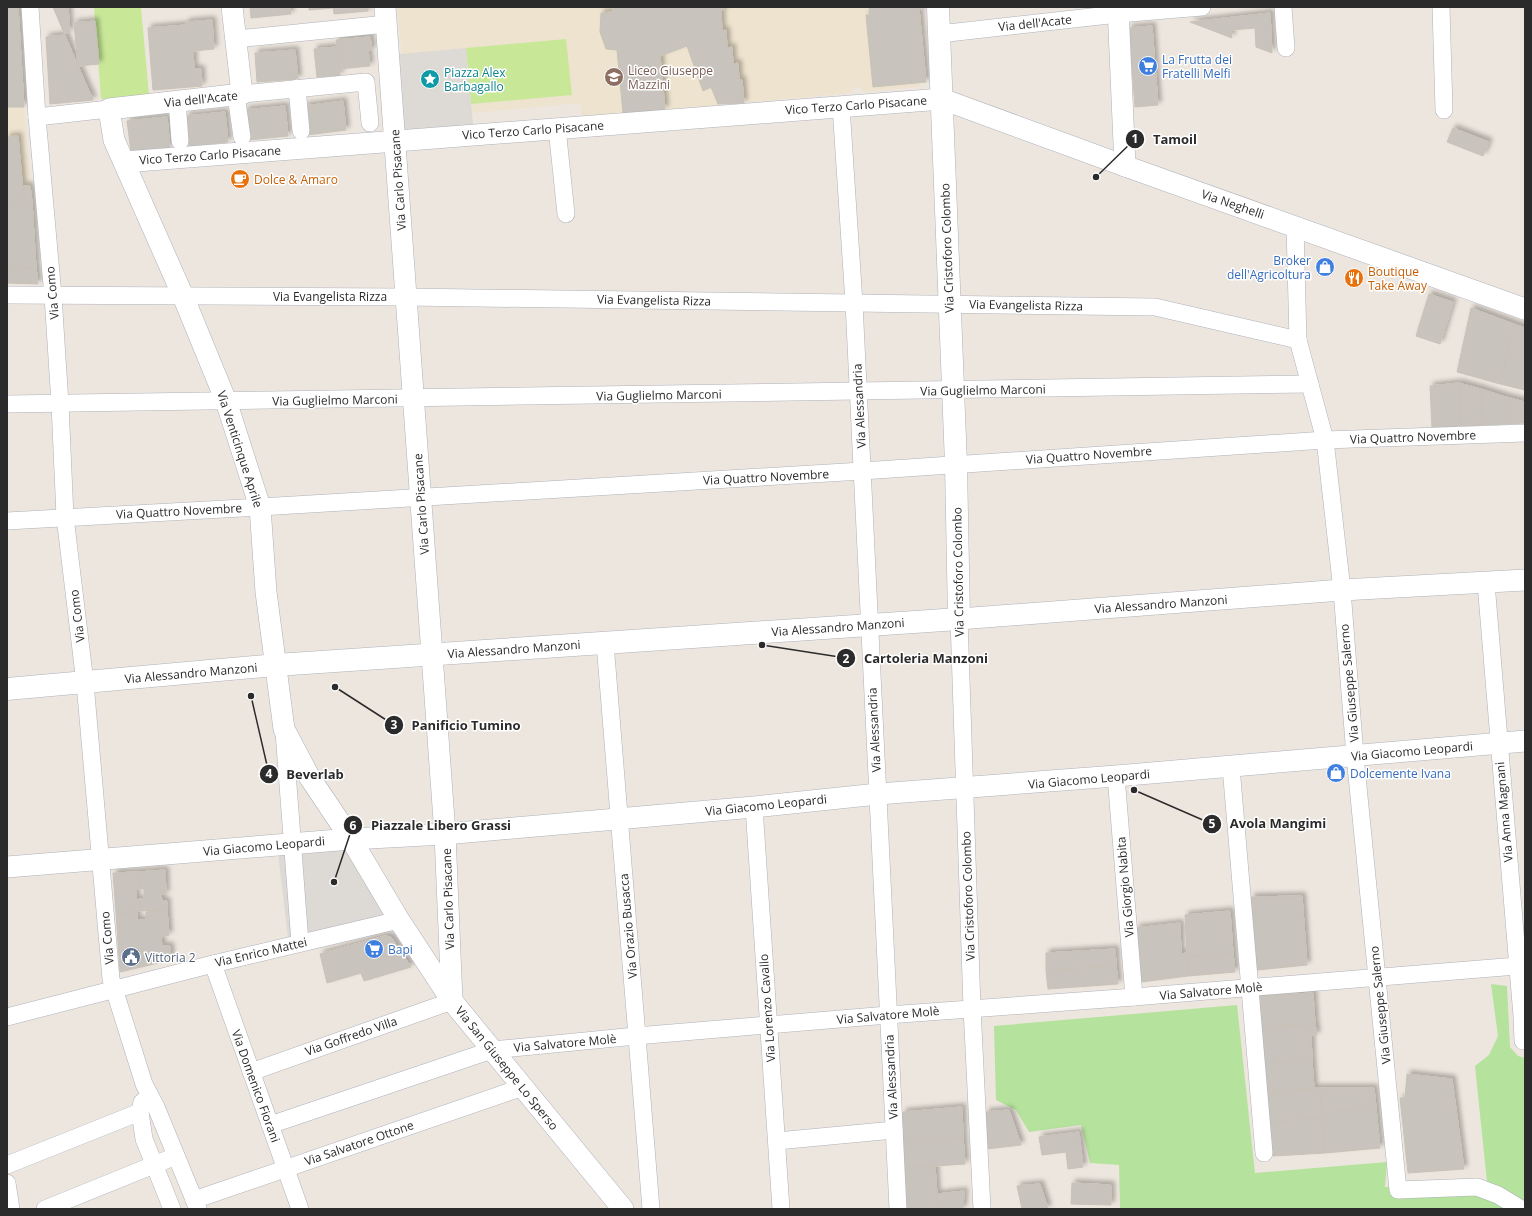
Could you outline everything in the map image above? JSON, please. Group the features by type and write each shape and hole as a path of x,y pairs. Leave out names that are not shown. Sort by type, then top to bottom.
{"main road":[{"name":"Via Cristoforo Colombo","path":"938,7 956,464 959,619"},
{"name":"Via Alessandro Manzoni","path":"7,689 276,665 959,619"}],"street":[{"name":"Via Como","path":"30,7 37,117 53,296 65,517 85,683 111,979 144,1084 156,1107 196,1204"},
{"path":"232,7 236,39 242,137"},
{"name":"Via dell'Acate","path":"939,34 1118,11 1202,7"},
{"path":"1283,7 1286,48"},
{"path":"1441,7 1444,110"},
{"path":"1118,11 1125,166"},
{"path":"236,39 386,16"},
{"name":"Via Carlo Pisacane","path":"386,16 445,834 452,1001"},
{"name":"Via dell'Acate","path":"37,117 239,94 366,82 370,122"},
{"path":"297,88 301,131"},
{"name":"Via Neghelli","path":"942,99 1525,309"},
{"name":"Vico Terzo Carlo Pisacane","path":"124,162 942,99"},
{"path":"177,101 180,141"},
{"name":"Via Alessandria","path":"842,106 854,303 898,1209"},
{"name":"Via Venticinque Aprile","path":"109,109 114,140 183,296 226,401 260,507 266,592 284,729 310,778 351,839"},
{"path":"557,128 566,214"},
{"name":"Via Giuseppe Salerno","path":"1295,226 1298,340 1324,440 1342,590 1355,756 1398,1190 1477,1187 1522,1209"},
{"name":"Via Evangelista Rizza","path":"7,295 406,296 1156,307 1298,340"},
{"name":"Via Guglielmo Marconi","path":"7,404 413,399 1310,384"},
{"name":"Via Quattro Novembre","path":"7,521 862,471 1324,440 1525,432"},
{"name":"Via Alessandro Manzoni","path":"959,619 1342,590 1525,580"},
{"name":"Via Anna Magnani","path":"1486,583 1498,744 1517,966 1523,1016 1523,1041"},
{"name":"Via Cristoforo Colombo","path":"959,619 972,1008 982,1209"},
{"name":"Via Orazio Busacca","path":"605,643 636,1036 652,1209"},
{"path":"284,729 300,943"},
{"name":"Via Giacomo Leopardi","path":"7,867 351,839 445,834 754,807 878,794 1231,767 1525,741"},
{"path":"1231,767 1264,1153"},
{"name":"Via Giorgio Nabita","path":"1116,776 1134,997"},
{"name":"Via Lorenzo Cavallo","path":"754,807 768,1026 782,1209"},
{"name":"Via San Giuseppe Lo Sperso","path":"351,839 399,920 452,1001 623,1209"},
{"name":"Via Enrico Mattei","path":"7,1017 212,964 399,920"},
{"name":"Via Domenico Fiorani","path":"212,964 300,1209"},
{"name":"Via Salvatore Molè","path":"270,1125 492,1050 636,1036 972,1008 1134,997 1517,966"},
{"name":"Via Goffredo Villa","path":"251,1072 452,1001"},
{"path":"144,1084 140,1112 144,1139 172,1209"},
{"name":"Via Salvatore Ottone","path":"196,1204 285,1168 523,1087"},
{"path":"7,1165 140,1112"},
{"path":"777,1141 894,1130"},
{"path":"45,1209 176,1156"},
{"path":"7,1183 11,1209"}],"shaded area":[{"path":"18,7 32,202 7,204 7,8"},
{"name":"Liceo Giuseppe Mazzini","path":"397,7 923,7 923,9 919,9 920,87 863,92 862,87 852,88 852,93 582,117 580,103 472,113 466,48 402,54"},
{"name":"Piazza Alex Barbagallo","path":"466,48 474,135 395,141 389,55"},
{"path":"361,838 409,918 289,946 277,845"}],"green space":[{"path":"94,7 141,7 149,95 101,99"},
{"path":"566,39 572,95 471,104 466,48"},
{"path":"1491,984 1507,986 1510,1047 1518,1056 1525,1058 1525,1209 1120,1209 1119,1165 1090,1163 1081,1125 1029,1132 1016,1110 996,1100 994,1026 1237,1005 1255,1173 1387,1162 1385,1187 1487,1182 1475,1066 1489,1055 1498,1036"}],"building":[{"path":"18,7 24,107 7,107 7,8"},
{"path":"53,7 68,7 70,32 64,33"},
{"path":"250,7 290,7 291,14 251,18"},
{"path":"309,7 333,7 333,8 309,10"},
{"path":"333,7 368,7 368,11 334,14"},
{"path":"613,7 724,7 724,10 721,11 722,31 726,30 727,48 732,47 733,64 738,63 739,80 742,80 744,103 718,104 711,87 703,91 687,46 660,56 665,109 623,113 617,50 606,49 600,32 601,13 613,12"},
{"path":"869,7 923,7 923,9 919,9 926,82 873,87 866,15 870,15"},
{"path":"1270,13 1272,53 1256,47 1255,28 1231,30 1232,38 1190,22"},
{"path":"212,20 214,49 193,51 194,69 201,69 202,86 153,90 148,28 186,25 186,22"},
{"path":"95,21 99,64 78,66 74,23"},
{"path":"1152,26 1158,105 1135,107 1129,28"},
{"path":"65,35 93,100 50,104 46,37"},
{"path":"370,37 372,50 368,50 370,66 339,69 336,40"},
{"path":"337,47 340,75 317,77 314,49"},
{"path":"295,50 298,79 257,82 255,53"},
{"path":"343,101 346,130 307,135 304,106"},
{"path":"285,106 288,136 248,140 245,110"},
{"path":"225,112 228,142 189,146 186,116"},
{"path":"167,117 170,148 131,151 127,121"},
{"path":"1453,128 1489,142 1483,156 1447,142"},
{"path":"18,136 24,203 7,204 7,137"},
{"path":"23,186 30,186 32,202 24,203"},
{"path":"32,202 36,268 8,267 7,204"},
{"path":"7,250 8,267 36,268 38,284 7,283"},
{"path":"1429,294 1453,302 1440,344 1416,336"},
{"path":"1471,308 1514,324 1500,384 1457,372"},
{"path":"1514,324 1525,328 1525,390 1500,384"},
{"path":"1459,383 1461,426 1432,428 1430,386"},
{"path":"1459,383 1481,389 1482,425 1461,426"},
{"path":"1481,389 1506,397 1507,424 1482,425"},
{"path":"1506,397 1525,402 1525,423 1507,424"},
{"path":"165,870 166,894 161,894 162,901 167,901 167,910 141,911 140,899 144,899 144,889 140,889 138,872"},
{"path":"138,872 140,889 136,889 136,900 140,899 141,911 116,913 113,873"},
{"path":"1302,896 1307,965 1257,970 1251,897"},
{"path":"167,910 169,935 161,937 162,946 170,946 171,960 120,972 116,913 137,912 137,920 146,920 146,912"},
{"path":"1230,911 1233,953 1187,957 1185,915"},
{"path":"1180,923 1181,954 1187,953 1188,976 1141,982 1136,928"},
{"path":"385,936 391,937 411,967 364,981 361,973 327,983 320,954"},
{"path":"1115,949 1116,965 1046,971 1046,953"},
{"path":"1233,953 1235,972 1188,976 1187,957"},
{"path":"1116,965 1118,984 1048,989 1046,971"},
{"path":"1313,993 1315,1024 1261,1027 1259,996"},
{"path":"1315,1024 1317,1035 1311,1035 1312,1061 1263,1063 1261,1027"},
{"path":"1312,1061 1314,1088 1266,1092 1263,1063"},
{"path":"1407,1074 1452,1079 1464,1169 1408,1173 1400,1098 1405,1098"},
{"path":"1320,1088 1322,1118 1268,1122 1266,1092"},
{"path":"1320,1088 1374,1088 1376,1108 1322,1113"},
{"path":"962,1107 963,1137 902,1140 903,1112"},
{"path":"1376,1108 1380,1148 1325,1153 1322,1113"},
{"path":"1009,1110 1021,1145 986,1149 986,1112"},
{"path":"1322,1118 1325,1153 1273,1156 1268,1122"},
{"path":"1079,1132 1083,1167 1068,1169 1066,1152 1042,1155 1039,1137"},
{"path":"963,1137 965,1164 903,1168 902,1140"},
{"path":"935,1166 938,1209 905,1209 903,1168"},
{"path":"1072,1183 1111,1185 1111,1205 1071,1204"},
{"path":"1040,1184 1048,1209 1022,1209 1017,1186"},
{"path":"964,1191 963,1209 938,1209 937,1194"}],"place":[{"name":"La Frutta dei Fratelli Melfi","path":"1148,66"},
{"name":"Liceo Giuseppe Mazzini","path":"614,77"},
{"name":"Piazza Alex Barbagallo","path":"430,79"},
{"name":"Tamoil","path":"1096,177"},
{"name":"Dolce & Amaro","path":"240,179"},
{"name":"Broker dell'Agricoltura","path":"1325,267"},
{"name":"Boutique Take Away","path":"1354,278"},
{"name":"Cartoleria Manzoni","path":"762,645"},
{"name":"Panificio Tumino","path":"335,687"},
{"name":"Beverlab","path":"251,696"},
{"name":"Dolcemente Ivana","path":"1336,773"},
{"name":"Avola Mangimi","path":"1134,790"},
{"name":"Piazzale Libero Grassi","path":"334,882"},
{"name":"Bapi","path":"374,949"},
{"name":"Vittoria 2","path":"131,957"}]}
